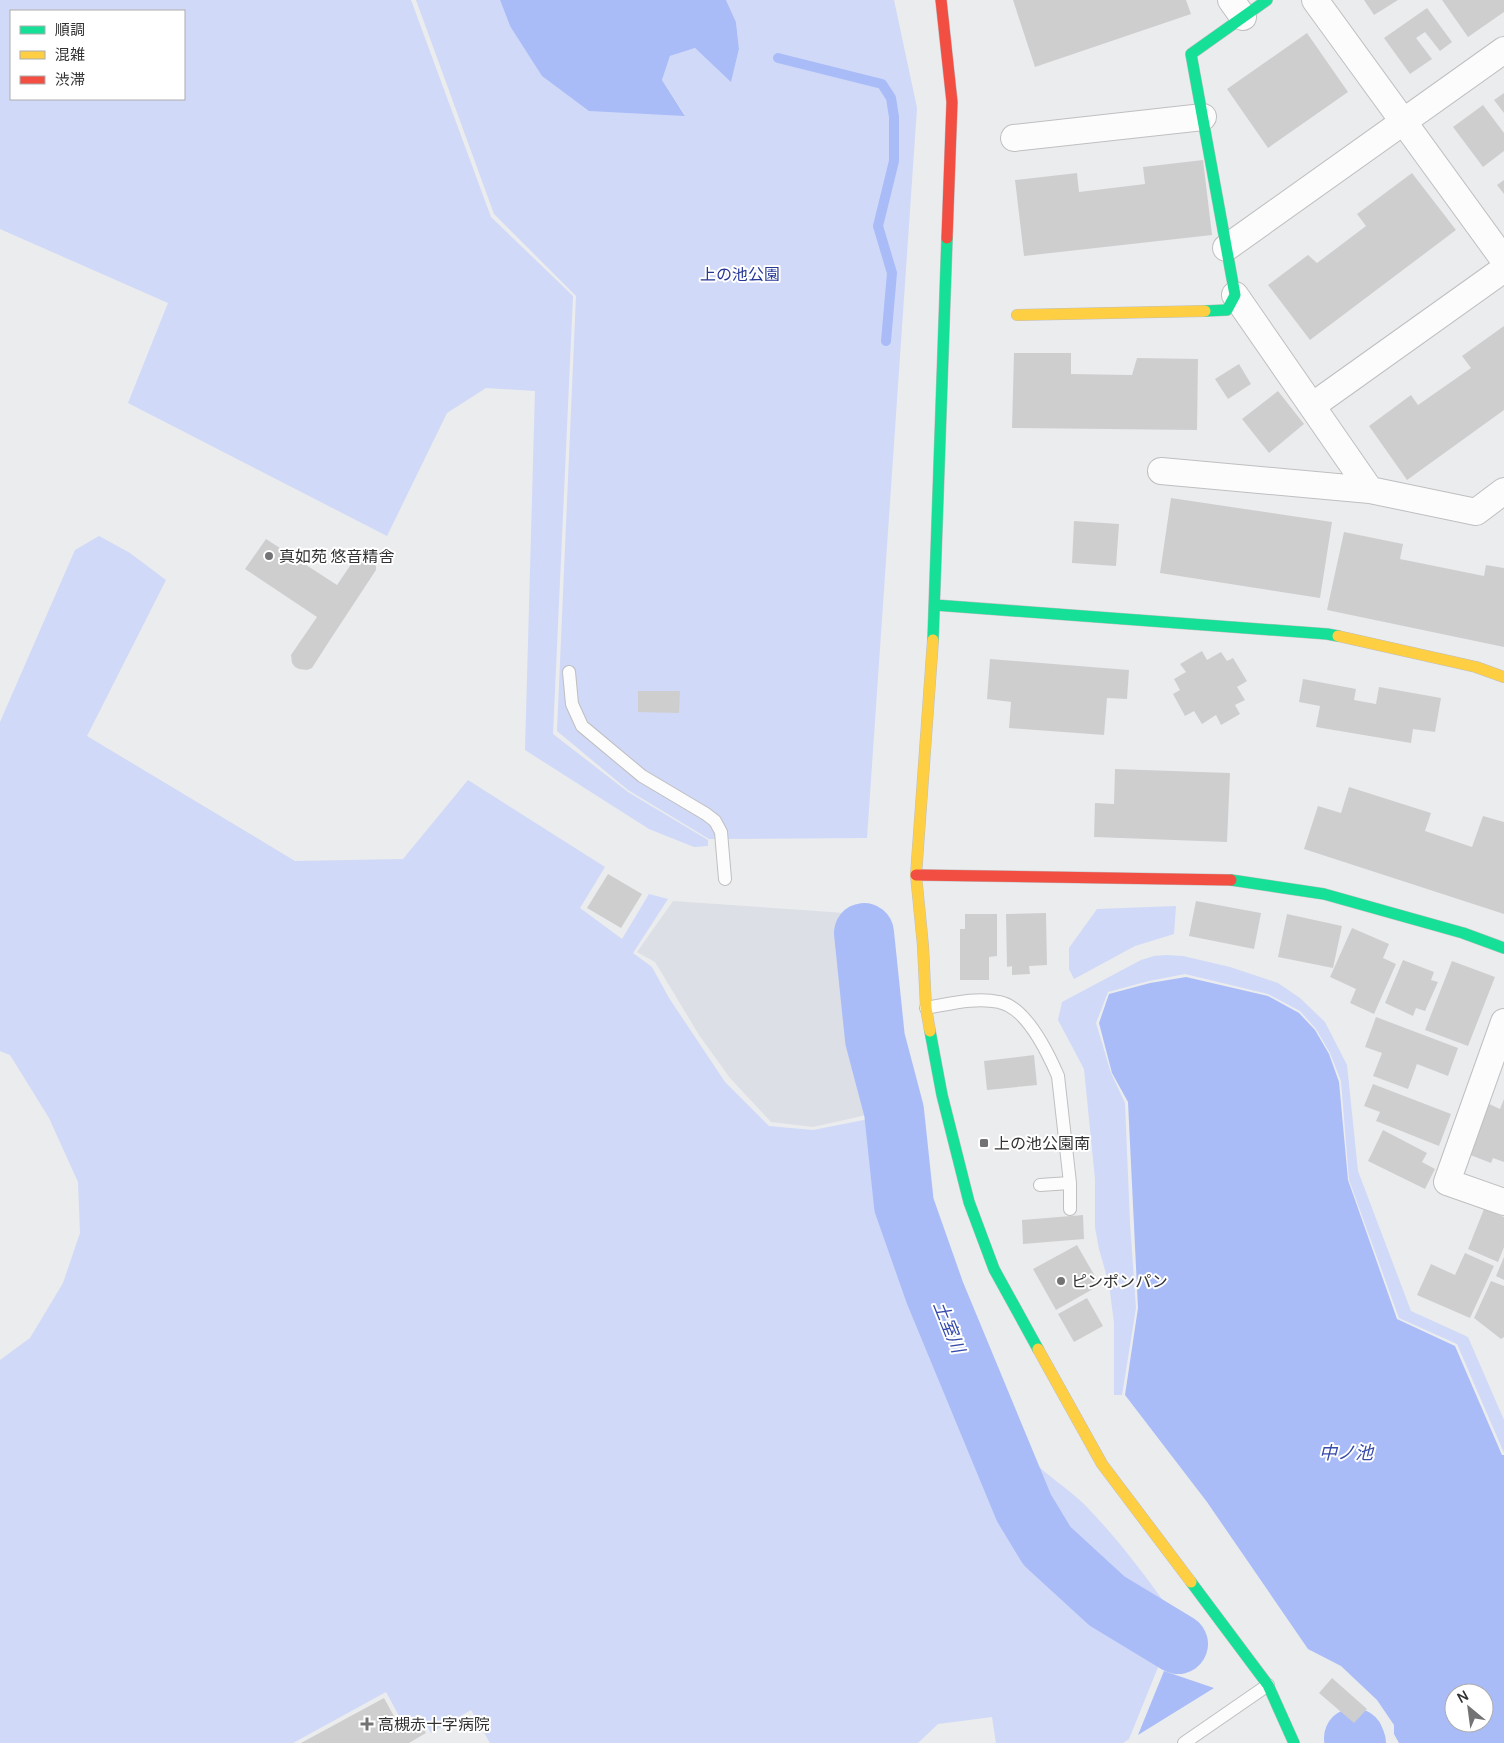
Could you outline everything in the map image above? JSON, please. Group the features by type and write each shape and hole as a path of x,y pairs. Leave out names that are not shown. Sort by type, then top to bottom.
{"street":[{"path":"941,0 952,102 935,605 916,875 923,946 926,1008 942,1095 962,1176 980,1234 994,1269 1102,1464 1268,1685 1294,1743"},
{"path":"1267,0 1237,8 1191,54 1235,295 1370,490"},
{"path":"1315,0 1504,260"},
{"path":"1226,248 1504,50"},
{"path":"1014,138 1203,117"},
{"path":"1312,406 1504,269"},
{"path":"1017,315 1227,310 1235,295"},
{"path":"1161,471 1370,490 1476,512 1504,491"},
{"path":"935,605 1327,634 1476,667 1504,677"},
{"path":"916,875 1234,880 1324,894 1463,933 1504,948"},
{"path":"1504,1022 1447,1182 1504,1202"}],"lane":[{"path":"569,672 572,704 582,726 642,776 716,821 721,832 725,879"},
{"path":"926,1008 976,1000 1001,1002 1022,1017 1035,1031 1058,1076 1070,1183 1070,1209"},
{"path":"1040,1185 1070,1183"},
{"path":"1184,1743 1268,1685"}],"shaded area":[{"path":"673,901 845,913 855,1044 871,1114 813,1127 771,1122 730,1078 699,1035 655,962 637,952"}],"green space":[{"path":"0,0 411,0 491,217 573,296 553,734 628,792 708,840 708,846 694,847 649,829 525,750 535,391 486,388 447,413 387,536 128,403 168,303 0,229"},
{"name":"上の池公園","path":"416,0 500,0 510,26 685,115 662,80 670,56 695,48 731,81 739,49 736,22 726,0 894,0 917,108 867,838 709,839 628,790 557,731 576,296 494,214"},
{"path":"99,536 130,553 166,580 87,736 295,861 403,859 468,780 605,867 580,908 622,939 649,894 668,899 633,953 652,967 669,998 725,1082 769,1126 813,1130 874,1118 885,1212 1006,1515 1028,1554 1095,1618 1163,1655 1129,1739 1123,1743 996,1743 992,1717 938,1724 918,1743 490,1743 471,1710 431,1733 421,1715 403,1723 386,1692 293,1743 0,1743 0,1360 30,1338 63,1283 80,1233 78,1182 49,1118 10,1055 0,1051 0,722 75,550"},
{"path":"1176,906 1174,934 1135,946 1074,979 1069,969 1069,948 1097,909"},
{"path":"1166,955 1183,956 1230,967 1278,983 1300,998 1325,1022 1347,1065 1358,1171 1411,1311 1468,1337 1504,1420 1504,1453 1457,1344 1399,1318 1349,1180 1341,1081 1330,1053 1316,1029 1300,1011 1268,994 1185,974 1108,992 1096,1023 1111,1073 1125,1103 1136,1308 1122,1395 1114,1395 1114,1323 1109,1284 1095,1227 1095,1179 1084,1069 1058,1020 1062,1002 1141,960"},
{"path":"913,1163 935,1232 975,1326 987,1382 1013,1436 1020,1447 1037,1465 1084,1504 1111,1534 1185,1632 1118,1589 1062,1538 1031,1500 942,1287 913,1201 908,1169"}],"water":[{"path":"500,0 726,0 736,22 739,49 731,82 695,48 670,56 662,80 685,116 589,111 542,76 510,26"},
{"name":"中ノ池","path":"1186,977 1268,996 1299,1013 1315,1030 1329,1054 1339,1082 1348,1180 1397,1319 1455,1346 1502,1455 1504,1455 1504,1743 1399,1743 1394,1734 1394,1725 1377,1700 1341,1666 1308,1649 1207,1502 1125,1395 1138,1308 1128,1102 1112,1073 1099,1023 1109,994 1150,983"},
{"path":"1164,1671 1214,1688 1138,1735"}],"building":[{"path":"1013,0 1186,0 1191,14 1035,67"},
{"path":"1364,0 1398,0 1374,15"},
{"path":"1442,0 1504,0 1504,12 1468,37"},
{"path":"1427,8 1452,42 1440,51 1425,32 1416,38 1432,59 1410,74 1384,38"},
{"path":"1307,33 1348,92 1268,148 1227,89"},
{"path":"1504,93 1504,113 1494,100"},
{"path":"1483,105 1504,133 1504,151 1483,167 1453,127"},
{"path":"1203,160 1212,235 1024,256 1015,180 1077,173 1079,192 1145,184 1143,167"},
{"path":"1412,173 1456,230 1310,340 1268,285 1308,255 1317,263 1366,226 1357,214"},
{"path":"1504,180 1504,194 1497,185"},
{"path":"1504,326 1504,410 1407,480 1369,426 1411,395 1418,405 1471,368 1462,356"},
{"path":"1014,353 1071,353 1071,374 1132,375 1137,358 1198,359 1197,430 1012,428"},
{"path":"1239,364 1251,384 1228,399 1215,379"},
{"path":"1278,391 1304,424 1269,453 1242,419"},
{"path":"1171,498 1332,522 1320,598 1160,573"},
{"path":"1074,521 1119,524 1116,566 1072,563"},
{"path":"1344,532 1403,544 1400,559 1484,576 1486,565 1504,568 1504,647 1327,610"},
{"path":"266,539 337,585 356,557 364,555 376,566 376,570 312,668 307,670 295,667 292,663 291,655 317,617 245,569"},
{"path":"1202,651 1207,660 1221,652 1227,661 1233,658 1247,681 1237,687 1245,700 1235,705 1240,714 1221,725 1216,715 1202,724 1194,711 1185,716 1173,694 1180,690 1174,679 1186,672 1180,664"},
{"path":"990,659 1129,670 1127,699 1107,698 1104,735 1009,728 1011,702 987,699"},
{"path":"1303,679 1356,689 1354,700 1376,704 1379,687 1441,698 1435,732 1413,729 1411,743 1316,727 1320,706 1299,702"},
{"path":"638,691 680,691 679,713 638,712"},
{"path":"1115,769 1230,773 1227,842 1094,837 1095,803 1114,804"},
{"path":"1349,787 1431,813 1425,831 1472,847 1483,816 1504,822 1504,914 1304,849 1318,806 1341,813"},
{"path":"608,874 642,894 621,928 587,908"},
{"path":"1196,901 1261,913 1254,949 1189,936"},
{"path":"1046,913 1047,965 1029,966 1030,974 1012,975 1012,966 1007,967 1006,914"},
{"path":"965,914 997,914 997,956 989,957 989,980 960,980 960,929 965,929"},
{"path":"1287,914 1342,926 1333,968 1278,957"},
{"path":"1352,928 1389,944 1383,958 1396,964 1374,1014 1350,1003 1356,989 1330,977"},
{"path":"1403,960 1434,972 1431,980 1438,982 1425,1011 1416,1008 1413,1016 1385,1003"},
{"path":"1452,961 1495,977 1468,1046 1425,1030"},
{"path":"1376,1017 1458,1048 1448,1076 1417,1064 1408,1089 1373,1076 1382,1053 1365,1047"},
{"path":"1034,1055 1037,1085 987,1090 984,1061"},
{"path":"1373,1084 1451,1114 1439,1146 1376,1121 1380,1112 1364,1106"},
{"path":"1504,1099 1504,1162 1493,1158 1491,1163 1465,1153 1485,1102 1500,1109"},
{"path":"1383,1130 1427,1153 1422,1162 1435,1169 1425,1189 1368,1161"},
{"path":"1484,1209 1504,1217 1504,1247 1498,1262 1468,1249"},
{"path":"1083,1215 1084,1239 1023,1244 1022,1220"},
{"path":"1077,1245 1100,1285 1056,1310 1033,1269"},
{"path":"1465,1253 1494,1266 1470,1318 1417,1295 1431,1264 1455,1275"},
{"path":"1504,1257 1504,1280 1496,1276"},
{"path":"1491,1281 1504,1286 1504,1337 1501,1339 1474,1318"},
{"path":"1087,1298 1103,1326 1074,1342 1058,1314"},
{"path":"1332,1678 1367,1709 1354,1723 1319,1693"},
{"name":"高槻赤十字病院","path":"384,1698 401,1729 419,1720 426,1733 409,1743 301,1743"}],"waterway":[{"path":"778,58 882,84 891,98 894,117 894,161 878,226 892,273 886,341"},
{"name":"土室川","path":"864,933 875,1039 894,1111 904,1205 935,1293 1024,1508 1047,1546 1107,1601 1178,1644"},
{"name":"土室川","path":"1354,1738 1356,1743"}],"traffic: fast":[{"path":"1205,311 1227,310 1235,295 1191,54 1267,0"},
{"path":"933,640 947,238"},
{"path":"935,605 1338,636"},
{"path":"1231,880 1324,894 1463,933 1504,948"},
{"path":"930,1031 942,1095 969,1202 994,1269 1038,1349"},
{"path":"1191,1582 1268,1685 1294,1743"}],"traffic: slow":[{"path":"1017,315 1205,311"},
{"path":"1338,636 1476,667 1504,677"},
{"path":"930,1031 926,1008 923,946 916,875 933,640"},
{"path":"1038,1349 1102,1464 1191,1582"}],"traffic: jam":[{"path":"941,0 952,102 947,238"},
{"path":"916,875 1231,880"}],"place":[{"name":"真如苑 悠音精舎","path":"269,556"},
{"name":"上の池公園南","path":"984,1143"},
{"name":"ピンポンパン","path":"1061,1281"},
{"name":"高槻赤十字病院","path":"367,1724"}]}
